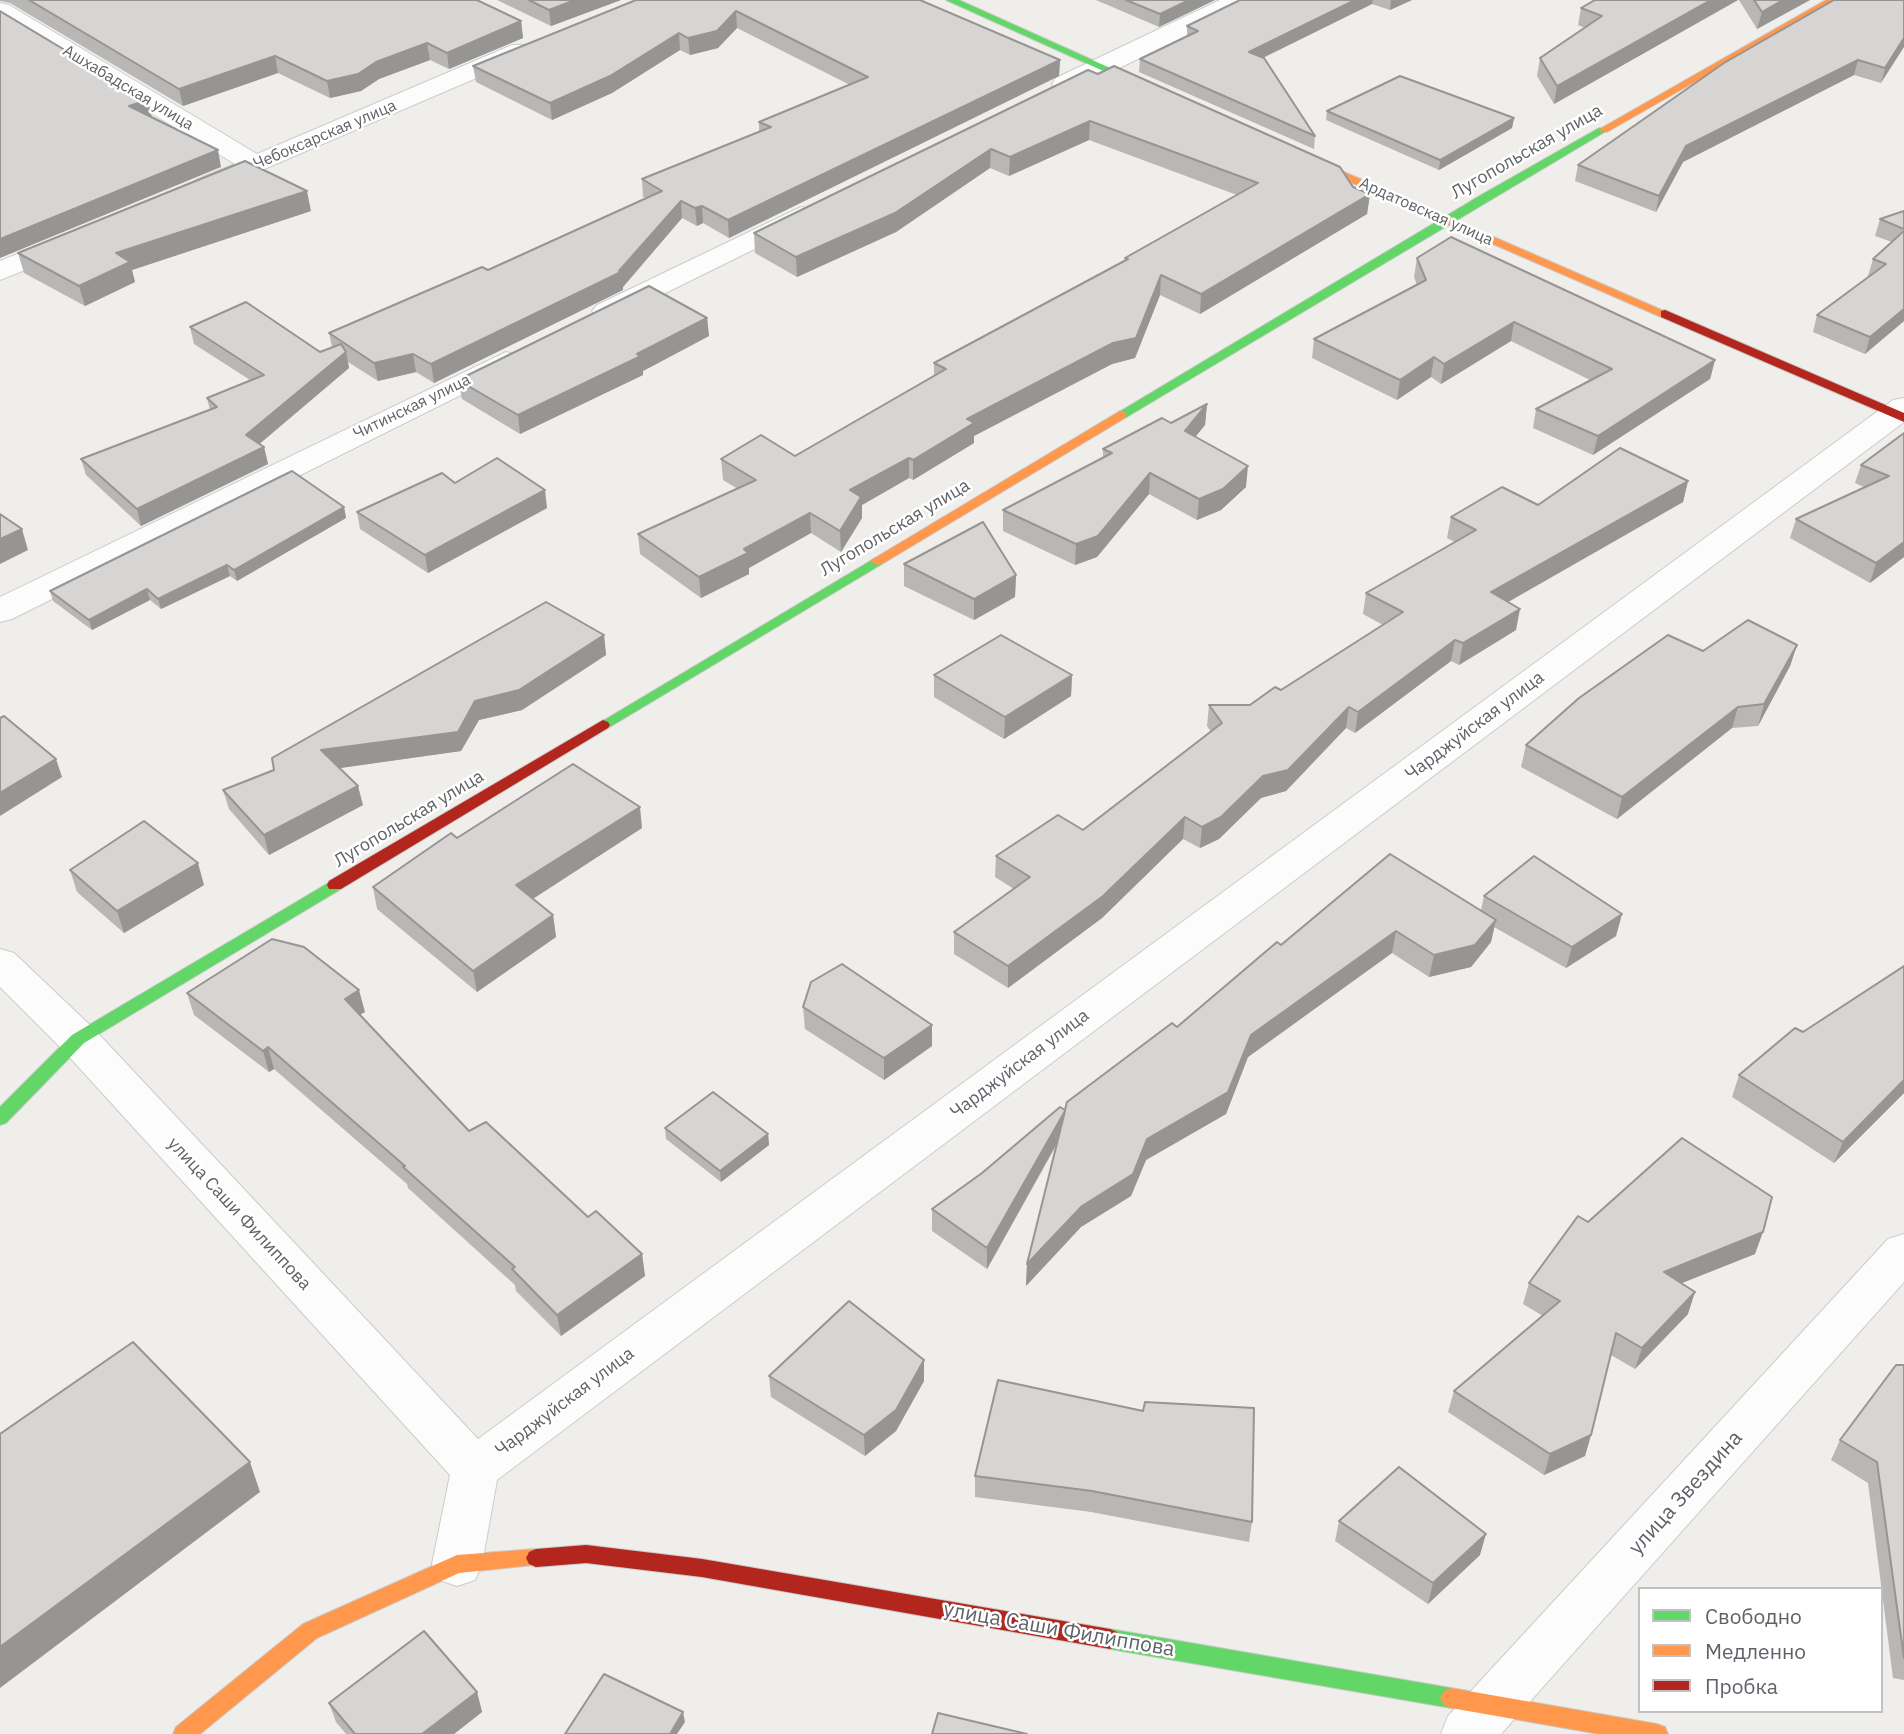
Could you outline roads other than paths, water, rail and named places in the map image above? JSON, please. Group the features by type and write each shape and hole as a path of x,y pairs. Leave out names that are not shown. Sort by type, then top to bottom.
{"main road":[{"path":"951,0 1164,95"},
{"name":"Лугопольская улица","path":"0,1118 78,1039 1446,220 1833,0"},
{"name":"Ардатовская улица","path":"1291,152 1901,413"},
{"name":"улица Саши Филиппова","path":"457,1564 586,1554 702,1568 1480,1720 1657,1734"},
{"path":"184,1734 310,1631 457,1564"}],"street":[{"path":"1039,97 1240,0"},
{"name":"Ашхабадская улица","path":"0,10 256,166"},
{"name":"Чебоксарская улица","path":"179,197 256,166 539,32"},
{"path":"588,320 826,203"},
{"path":"0,271 89,234"},
{"name":"Читинская улица","path":"0,611 526,351"},
{"name":"Чарджуйская улица","path":"475,1469 1901,413"},
{"name":"улица Саши Филиппова","path":"0,963 78,1039 475,1469"},
{"name":"улица Звездина","path":"1480,1720 1904,1252"},
{"path":"457,1564 475,1469"}]}
